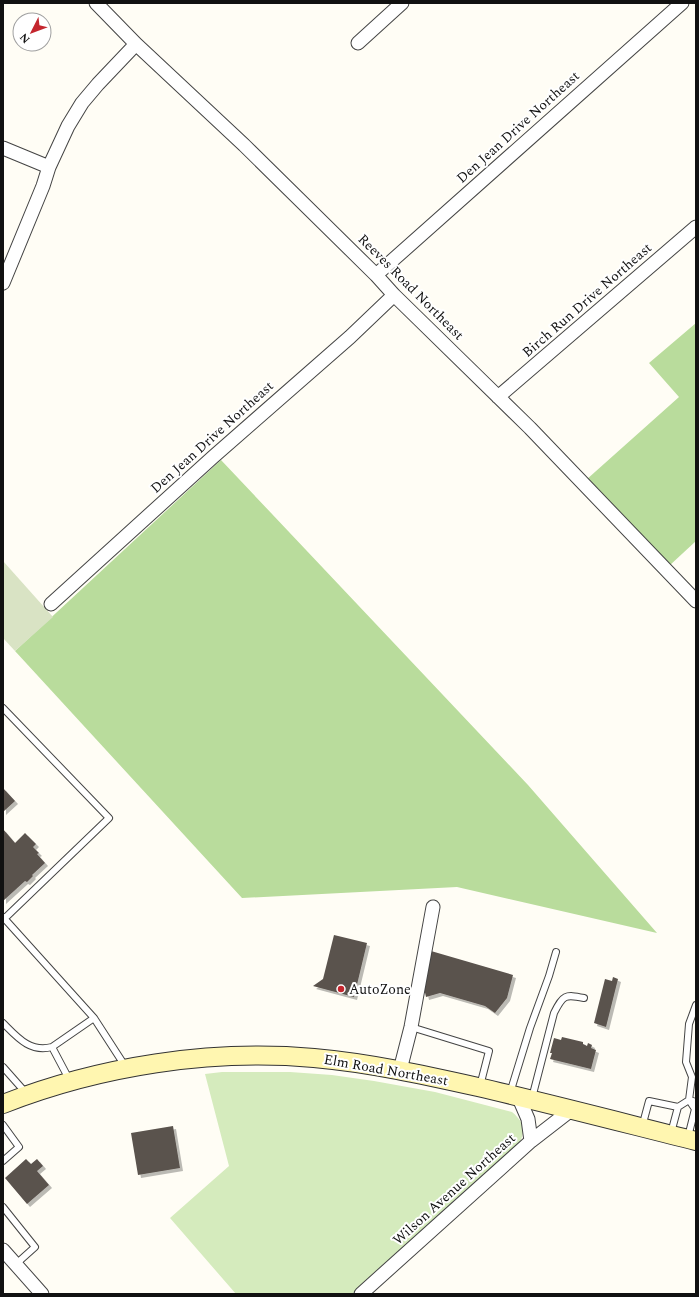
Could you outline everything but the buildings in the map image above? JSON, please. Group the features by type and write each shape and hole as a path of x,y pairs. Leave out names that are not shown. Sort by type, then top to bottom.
{"main road":[{"name":"Elm Road Northeast","path":"3,1104 70,1082 127,1069 173,1061 208,1058 277,1056 347,1061 400,1070 479,1087 685,1138"}],"street":[{"name":"Reeves Road Northeast","path":"96,3 136,44 244,145 376,275 394,295 498,397 696,601"},
{"path":"358,43 402,3"},
{"name":"Den Jean Drive Northeast","path":"376,275 682,3"},
{"path":"3,283 43,186 49,167 68,126 82,103 136,44"},
{"path":"3,148 49,167"},
{"name":"Birch Run Drive Northeast","path":"498,397 696,228"},
{"name":"Den Jean Drive Northeast","path":"51,604 213,457 350,337 394,295"},
{"path":"400,1070 411,1027 433,907"},
{"path":"520,1097 528,1119 532,1141"},
{"name":"Wilson Avenue Northeast","path":"361,1294 532,1141 571,1110"},
{"path":"3,1250 42,1294"}],"lane":[{"path":"3,708 109,818 4,918 94,1018 127,1069"},
{"path":"520,1097 530,1028 556,952"},
{"path":"520,1097 558,1004 563,998 570,995 584,998"},
{"path":"685,1138 695,1109 689,1100 692,1077 686,1062 689,1024 696,1005"},
{"path":"3,1023 17,1038 26,1044 34,1048 45,1049 52,1047 94,1018"},
{"path":"411,1027 489,1051 479,1087"},
{"path":"52,1047 70,1082"},
{"path":"3,1067 29,1095"},
{"path":"689,1100 696,1102"},
{"path":"642,1128 648,1101 678,1108 689,1100"},
{"path":"678,1108 685,1138"},
{"path":"3,1125 19,1147 3,1161"},
{"path":"3,1207 35,1247 16,1264"}],"green space":[{"path":"696,323 696,541 669,566 586,480 679,397 649,363"},
{"path":"221,460 528,785 657,933 457,887 242,898 15,651"},
{"path":"3,561 53,617 15,651 3,638"},
{"path":"222,1072 290,1072 332,1075 435,1092 512,1112 520,1120 523,1132 518,1146 352,1294 236,1294 170,1218 229,1166 205,1074"}],"place":[{"name":"AutoZone","path":"341,989"}]}
